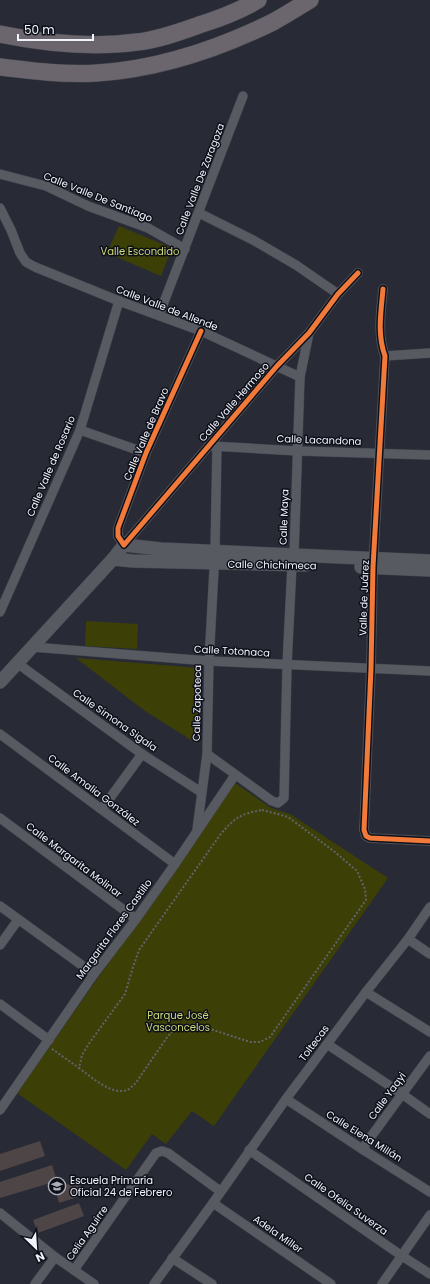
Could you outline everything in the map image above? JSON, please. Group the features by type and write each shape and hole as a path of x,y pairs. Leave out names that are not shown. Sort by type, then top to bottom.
{"highway":[{"path":"0,34 54,43 91,44 138,42 179,32 219,18 258,0"},
{"path":"0,67 50,73 88,73 144,67 183,58 230,41 273,21 310,0"}],"main road":[{"name":"Calle Chichimeca","path":"124,545 214,557"},
{"name":"Calle Valle Hermoso","path":"0,682 113,559 124,545"},
{"name":"Calle Chichimeca","path":"113,559 133,561 214,557 373,562 430,561"},
{"name":"Calle Chichimeca","path":"373,562 430,570"}],"street":[{"name":"Calle Valle De Zaragoza","path":"159,315 243,96"},
{"name":"Calle Valle De Santiago","path":"0,174 46,186 88,206 148,228 185,249"},
{"name":"Calle Valle de Allende","path":"0,208 20,253 26,262 119,301 201,331 300,376"},
{"path":"199,213 253,240 296,265 338,294"},
{"name":"Calle Valle Hermoso","path":"124,545 212,446 277,366 309,333 338,294 358,273"},
{"name":"Valle de Juárez","path":"383,289 380,332 384,356 373,562 371,668 364,824 366,836 370,838 430,841"},
{"name":"Calle Valle de Rosario","path":"0,612 80,430 119,301"},
{"name":"Calle Valle de Bravo","path":"124,545 118,536 118,528 146,453 201,331"},
{"name":"Calle Maya","path":"235,775 272,801 278,803 284,798 287,665 298,451 300,376 309,333"},
{"path":"384,356 430,353"},
{"path":"80,430 146,453"},
{"name":"Calle Lacandona","path":"212,446 298,451 430,455"},
{"name":"Calle Zapoteca","path":"197,831 207,754 209,661 214,557 212,446"},
{"name":"Calle Totonaca","path":"32,647 209,661 430,671"},
{"name":"Calle Simona Sigala","path":"17,663 142,754 201,792"},
{"name":"Calle Amalia González","path":"0,734 175,864"},
{"path":"102,809 142,754"},
{"path":"207,754 235,775"},
{"name":"Margarita Flores Castillo","path":"0,1110 94,974 136,920 235,775"},
{"name":"Calle Margarita Molinar","path":"0,818 136,920"},
{"path":"0,906 94,974"},
{"name":"Toltecas","path":"154,1284 286,1099 366,992 408,939 430,907"},
{"path":"0,944 18,920"},
{"path":"408,939 430,954"},
{"path":"366,992 430,1032"},
{"path":"0,1004 47,1043"},
{"path":"327,1044 430,1114"},
{"name":"Calle Yaqyi","path":"362,1149 430,1056"},
{"name":"Calle Elena Millán","path":"286,1099 430,1192"},
{"name":"Calle Ofelia Suverza","path":"249,1150 430,1274"},
{"name":"Celia Aguirre","path":"74,1270 156,1153 162,1151 168,1153 219,1193"},
{"name":"Adela Miller","path":"212,1203 331,1284"},
{"path":"0,1213 54,1257 94,1284"},
{"path":"382,1284 430,1215"},
{"path":"35,1284 54,1257"},
{"path":"172,1258 212,1284"}],"path":[{"path":"47,1043 79,1068 101,1084 119,1092 128,1090 135,1084 168,1036 177,1027 195,1024 250,1042 260,1042 270,1037 366,900 365,889 357,871 335,852 288,817 262,810 246,813 232,821 220,835 139,950 132,968 125,994 90,1042 82,1055 79,1068"}],"green space":[{"name":"Valle Escondido","path":"119,226 172,248 161,276 107,253"},
{"path":"86,621 138,624 137,649 85,646"},
{"path":"76,658 199,668 196,743 145,711"},
{"name":"Parque José Vasconcelos","path":"235,783 271,808 290,814 388,878 214,1126 192,1111 166,1144 152,1134 126,1170 17,1093"}],"building":[{"path":"40,1141 45,1156 0,1171 0,1154"},
{"path":"52,1165 57,1181 0,1198 0,1182"},
{"path":"79,1181 84,1195 59,1203 55,1188"},
{"path":"79,1203 84,1216 38,1233 33,1220"}],"cycle path":[{"path":"201,331 146,453 118,528 118,536 124,545 277,366 309,333 338,294 358,273"},
{"path":"383,289 380,331 385,356 373,567 371,668 364,830 366,836 370,838 430,841"}],"place":[{"name":"Escuela Primaría Oficial 24 de Febrero","path":"57,1186"}]}
